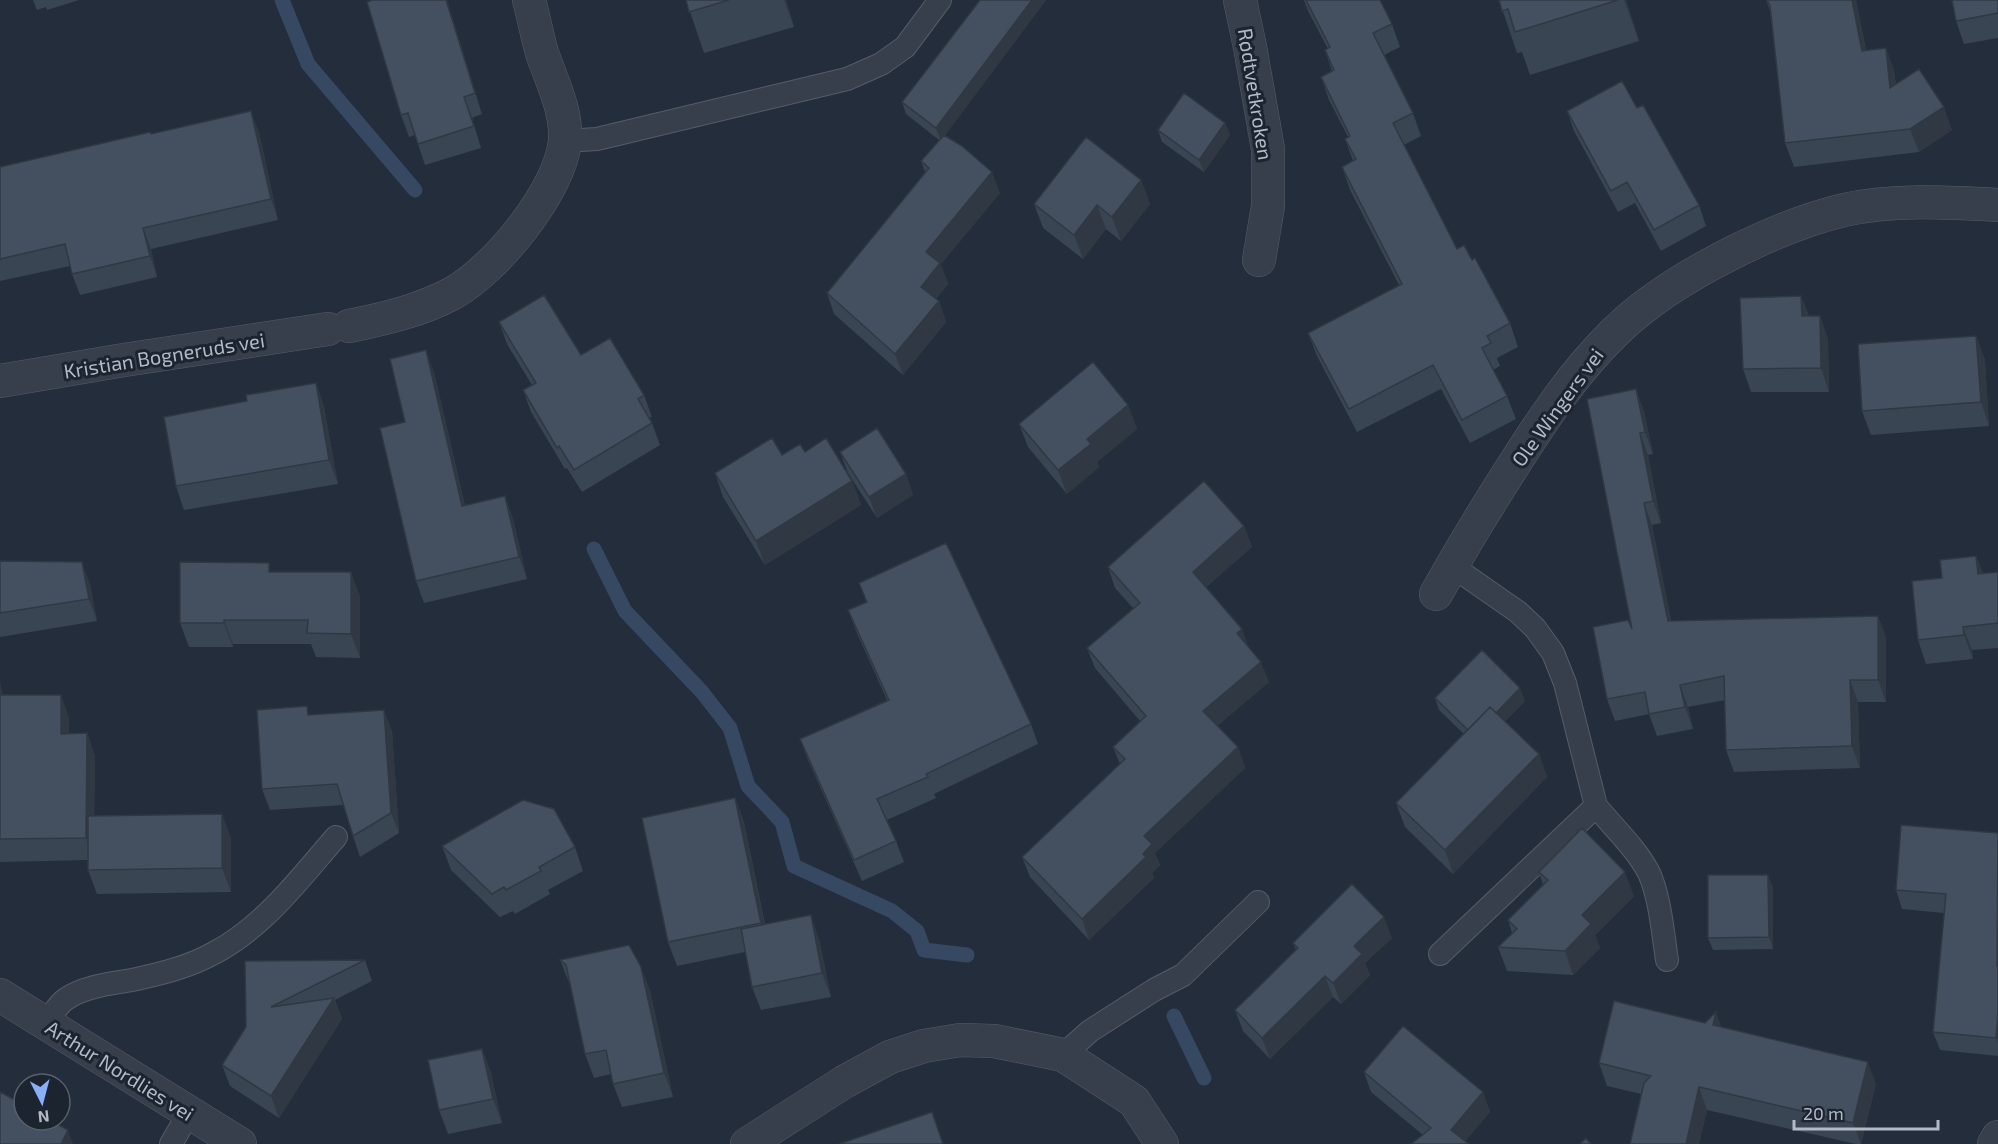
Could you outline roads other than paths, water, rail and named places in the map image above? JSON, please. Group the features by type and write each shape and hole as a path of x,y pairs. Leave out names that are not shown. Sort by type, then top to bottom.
{"street":[{"name":"Kristian Bogneruds vei","path":"0,381 383,320 453,293 480,275 518,234 541,201 555,175 565,141 563,111 542,52 529,0"},
{"name":"Rødtvetkroken","path":"1240,0 1251,47 1268,149 1268,206 1259,260"},
{"name":"Ole Wingers vei","path":"1436,594 1543,420 1580,369 1615,332 1676,285 1716,261 1765,237 1807,220 1846,210 1891,204 1937,202 1998,204"},
{"name":"Arthur Nordlies vei","path":"0,995 240,1144"},
{"path":"747,1144 853,1077 890,1057 924,1046 960,1040 994,1041 1063,1055 1134,1101 1162,1144"},
{"path":"1994,1144 1998,1137"}],"lane":[{"path":"565,141 597,139 847,79 881,64 905,47 940,0"},
{"path":"1452,566 1518,612 1535,628 1553,653 1565,683 1596,806 1649,873 1656,897 1667,960"},
{"path":"1440,954 1596,806"},
{"path":"46,1023 64,1000 78,992 184,967 215,953 240,938 267,914 336,837"},
{"path":"1063,1055 1090,1031 1154,990 1183,975 1258,902"},
{"path":"171,1144 189,1113"}],"waterway":[{"path":"282,0 308,64 415,190"},
{"path":"594,549 625,611 702,692 730,728 748,786 782,822 794,866 892,911 917,931 924,950 967,955"},
{"path":"1174,1016 1204,1078"}]}
